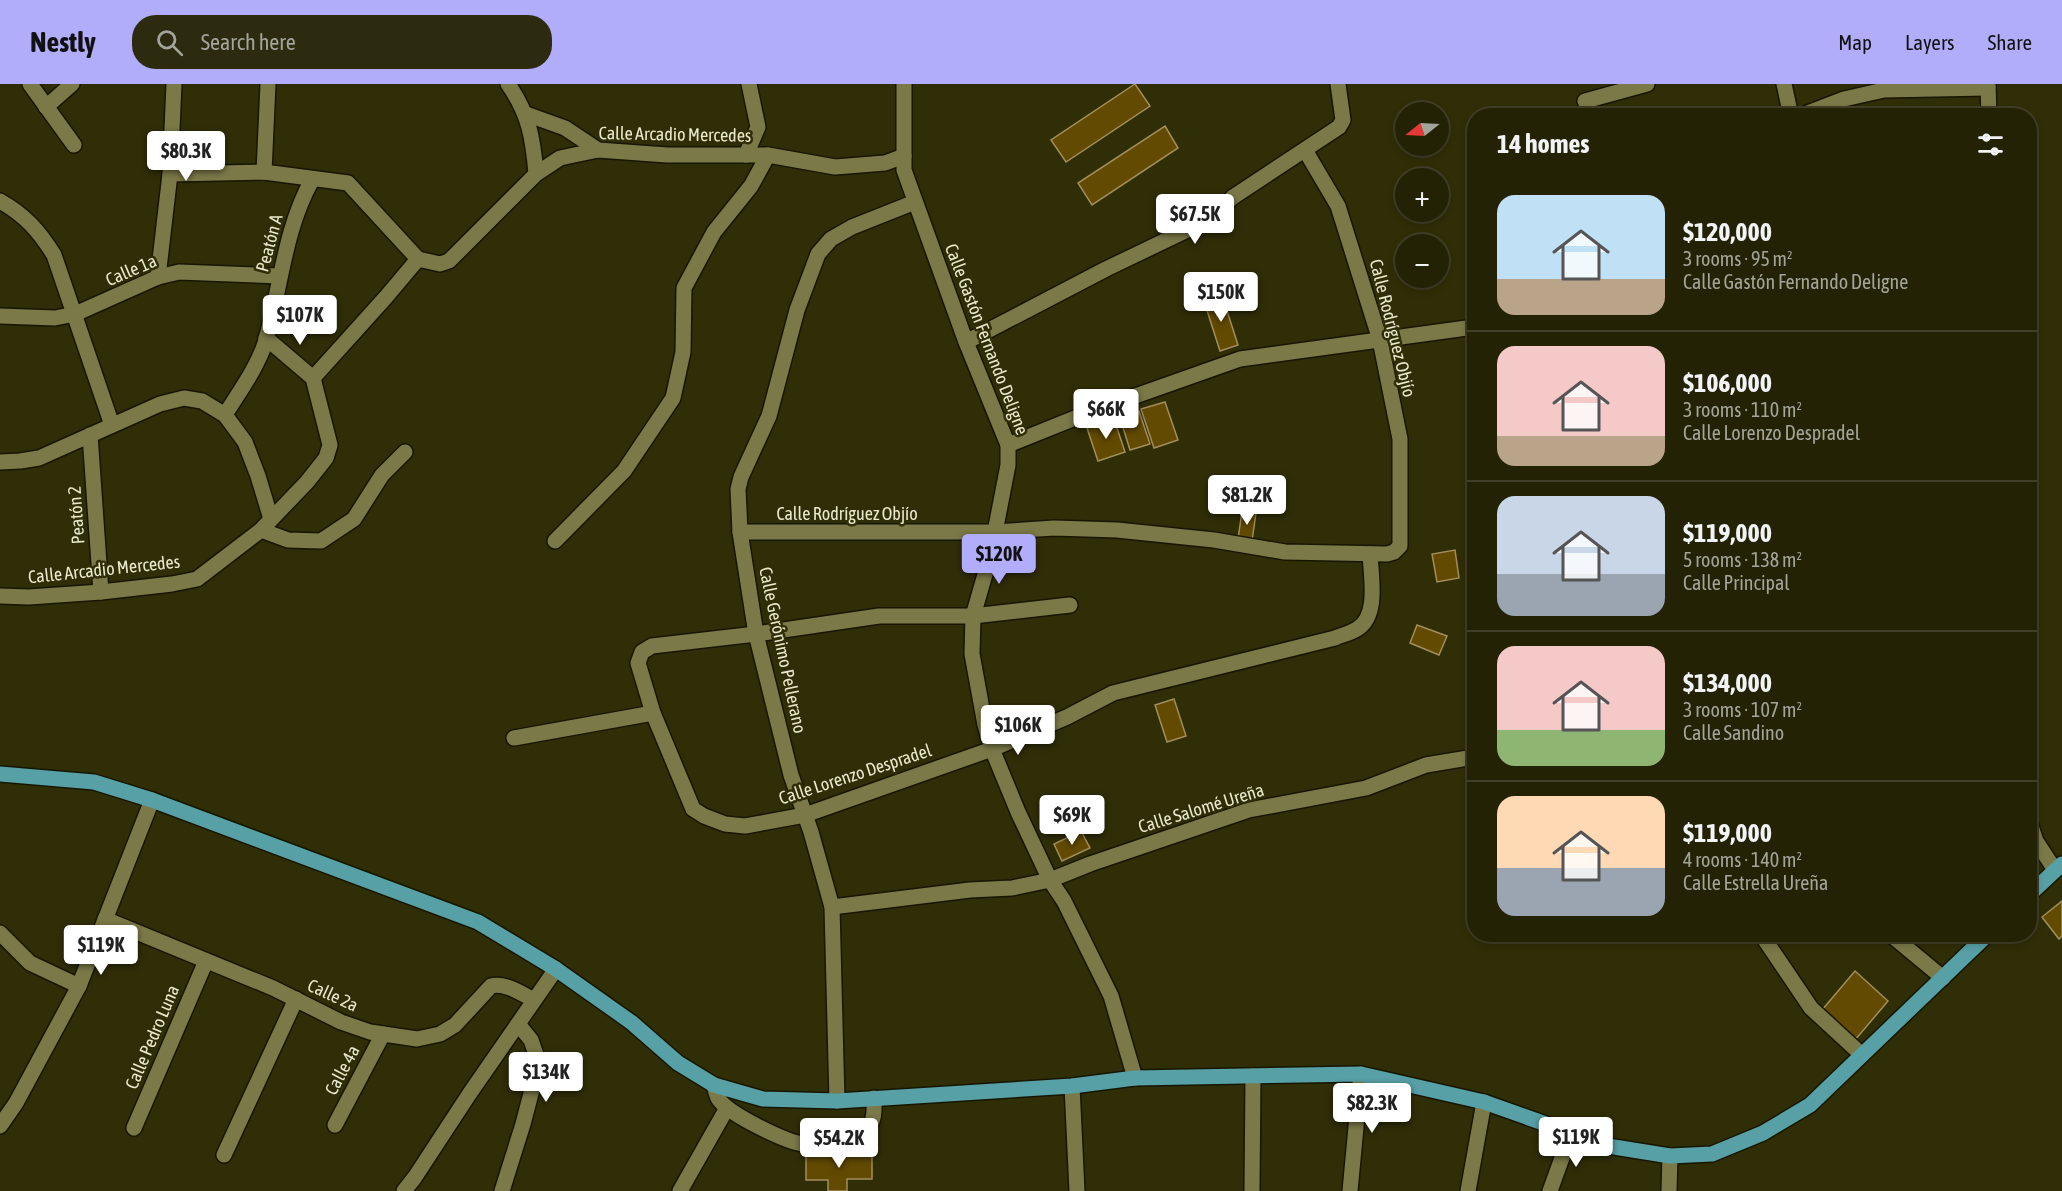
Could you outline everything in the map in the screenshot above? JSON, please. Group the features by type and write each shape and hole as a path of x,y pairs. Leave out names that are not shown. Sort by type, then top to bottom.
{"main road":[{"path":"0,774 94,782 152,800 478,922 556,969 631,1022 678,1063 714,1085 763,1099 837,1101 1072,1086 1135,1077 1361,1074 1484,1102 1608,1146 1670,1156 1712,1154 1763,1133 1810,1105 1980,942"},
{"path":"2037,887 2058,867"}],"street":[{"path":"30,84 74,145"},
{"path":"46,106 72,84"},
{"path":"158,277 170,174 174,84"},
{"path":"264,172 268,84"},
{"path":"508,84 526,114 533,140 536,174"},
{"path":"746,155 758,127 749,84"},
{"name":"Calle Gastón Fernando Deligne","path":"904,84 904,170 966,342 1008,445 1008,465 995,532 973,616 972,654 985,725 992,749 1018,812 1050,880 1064,901 1111,996 1135,1077"},
{"path":"966,342 1106,269 1208,220 1233,196 1341,124 1338,84"},
{"path":"1585,101 1647,84"},
{"path":"1784,84 1789,108"},
{"path":"1821,108 1844,99 1884,90 1988,86 1989,108"},
{"path":"526,114 565,128 598,150"},
{"name":"Calle Arcadio Mercedes","path":"418,259 440,264 449,261 536,174 560,158 598,150 666,154 768,155 835,167 885,163 904,156"},
{"name":"Calle Rodríguez Objío","path":"740,532 995,532 1054,528 1117,530 1214,540 1285,552 1387,554 1394,552 1400,546 1400,439 1380,340 1338,206 1305,150"},
{"path":"555,541 624,471 674,398 683,352 684,288 714,231 751,186 768,155"},
{"path":"170,174 264,172 348,183 418,259 313,378 266,338"},
{"name":"Peatón A","path":"225,415 248,378 264,344 301,200 312,180"},
{"path":"0,201 17,210 41,233 54,255 112,425"},
{"name":"Calle Gerónimo Pellerano","path":"837,1101 832,907 791,775 756,634 740,532 738,489 741,477 769,416 797,310 818,254 831,239 852,227 915,202"},
{"name":"Calle 1a","path":"0,316 55,318 75,314 158,277 179,272 280,276"},
{"path":"1008,445 1090,412 1240,358 1467,328"},
{"name":"Calle Arcadio Mercedes","path":"0,596 29,597 101,592 197,579 266,525 301,489 326,458 330,445 313,378"},
{"path":"0,462 39,458 160,404 184,398 202,401 225,415 245,442 258,476 266,525 288,540 321,541 354,519 382,475 405,452"},
{"name":"Peatón 2","path":"90,435 101,592"},
{"name":"Calle Lorenzo Despradel","path":"756,634 652,646 642,652 638,663 653,713 693,809 725,824 745,826 805,815 992,749 1067,717 1113,693 1301,647 1357,630 1369,618 1371,606 1370,554"},
{"path":"756,634 879,616 973,616 1070,605"},
{"path":"514,738 653,713"},
{"name":"Calle Salomé Ureña","path":"832,907 970,890 1012,888 1050,880 1090,864 1250,810 1366,788 1426,765 1467,758"},
{"path":"0,1126 16,1103 79,986 152,800"},
{"path":"2037,842 2058,867"},
{"name":"Calle 2a","path":"105,919 296,999 341,1022 369,1032 417,1039 440,1034 455,1025 494,985 510,988 534,1000"},
{"path":"0,933 30,963 79,986"},
{"path":"1766,942 1811,1008 1862,1055"},
{"path":"1900,942 1943,978"},
{"name":"Calle Pedro Luna","path":"134,1128 206,961"},
{"path":"404,1191 416,1177 556,969"},
{"path":"224,1155 296,999"},
{"path":"502,1191 539,1063 531,1040 518,1024"},
{"name":"Calle 4a","path":"335,1125 383,1034"},
{"path":"1350,1191 1361,1074"},
{"path":"1252,1191 1253,1076"},
{"path":"714,1085 718,1098 727,1108 752,1124 800,1143 845,1142 864,1133 874,1119 874,1098"},
{"path":"1072,1086 1077,1191"},
{"path":"1468,1191 1484,1102"},
{"path":"680,1191 727,1108"},
{"path":"1550,1191 1571,1133"},
{"path":"1669,1191 1670,1156"}],"building":[{"path":"1135,84 1150,106 1066,162 1051,140"},
{"path":"1165,126 1178,148 1092,205 1078,183"},
{"path":"1222,295 1238,345 1220,351 1204,301"},
{"path":"1165,402 1178,440 1154,448 1141,409"},
{"path":"1139,411 1150,444 1130,450 1120,418"},
{"path":"1114,419 1125,452 1098,461 1087,428"},
{"path":"1242,511 1256,513 1252,541 1238,539"},
{"path":"1455,550 1459,578 1437,582 1432,554"},
{"path":"1417,625 1447,636 1439,655 1410,643"},
{"path":"1174,699 1186,736 1167,742 1155,705"},
{"path":"1081,831 1090,848 1062,861 1054,844"},
{"path":"2062,901 2062,936 2059,939 2042,917"},
{"path":"1855,971 1888,1001 1855,1040 1822,1010"},
{"path":"806,1155 872,1155 872,1179 847,1179 847,1191 828,1191 828,1180 806,1180"}]}
